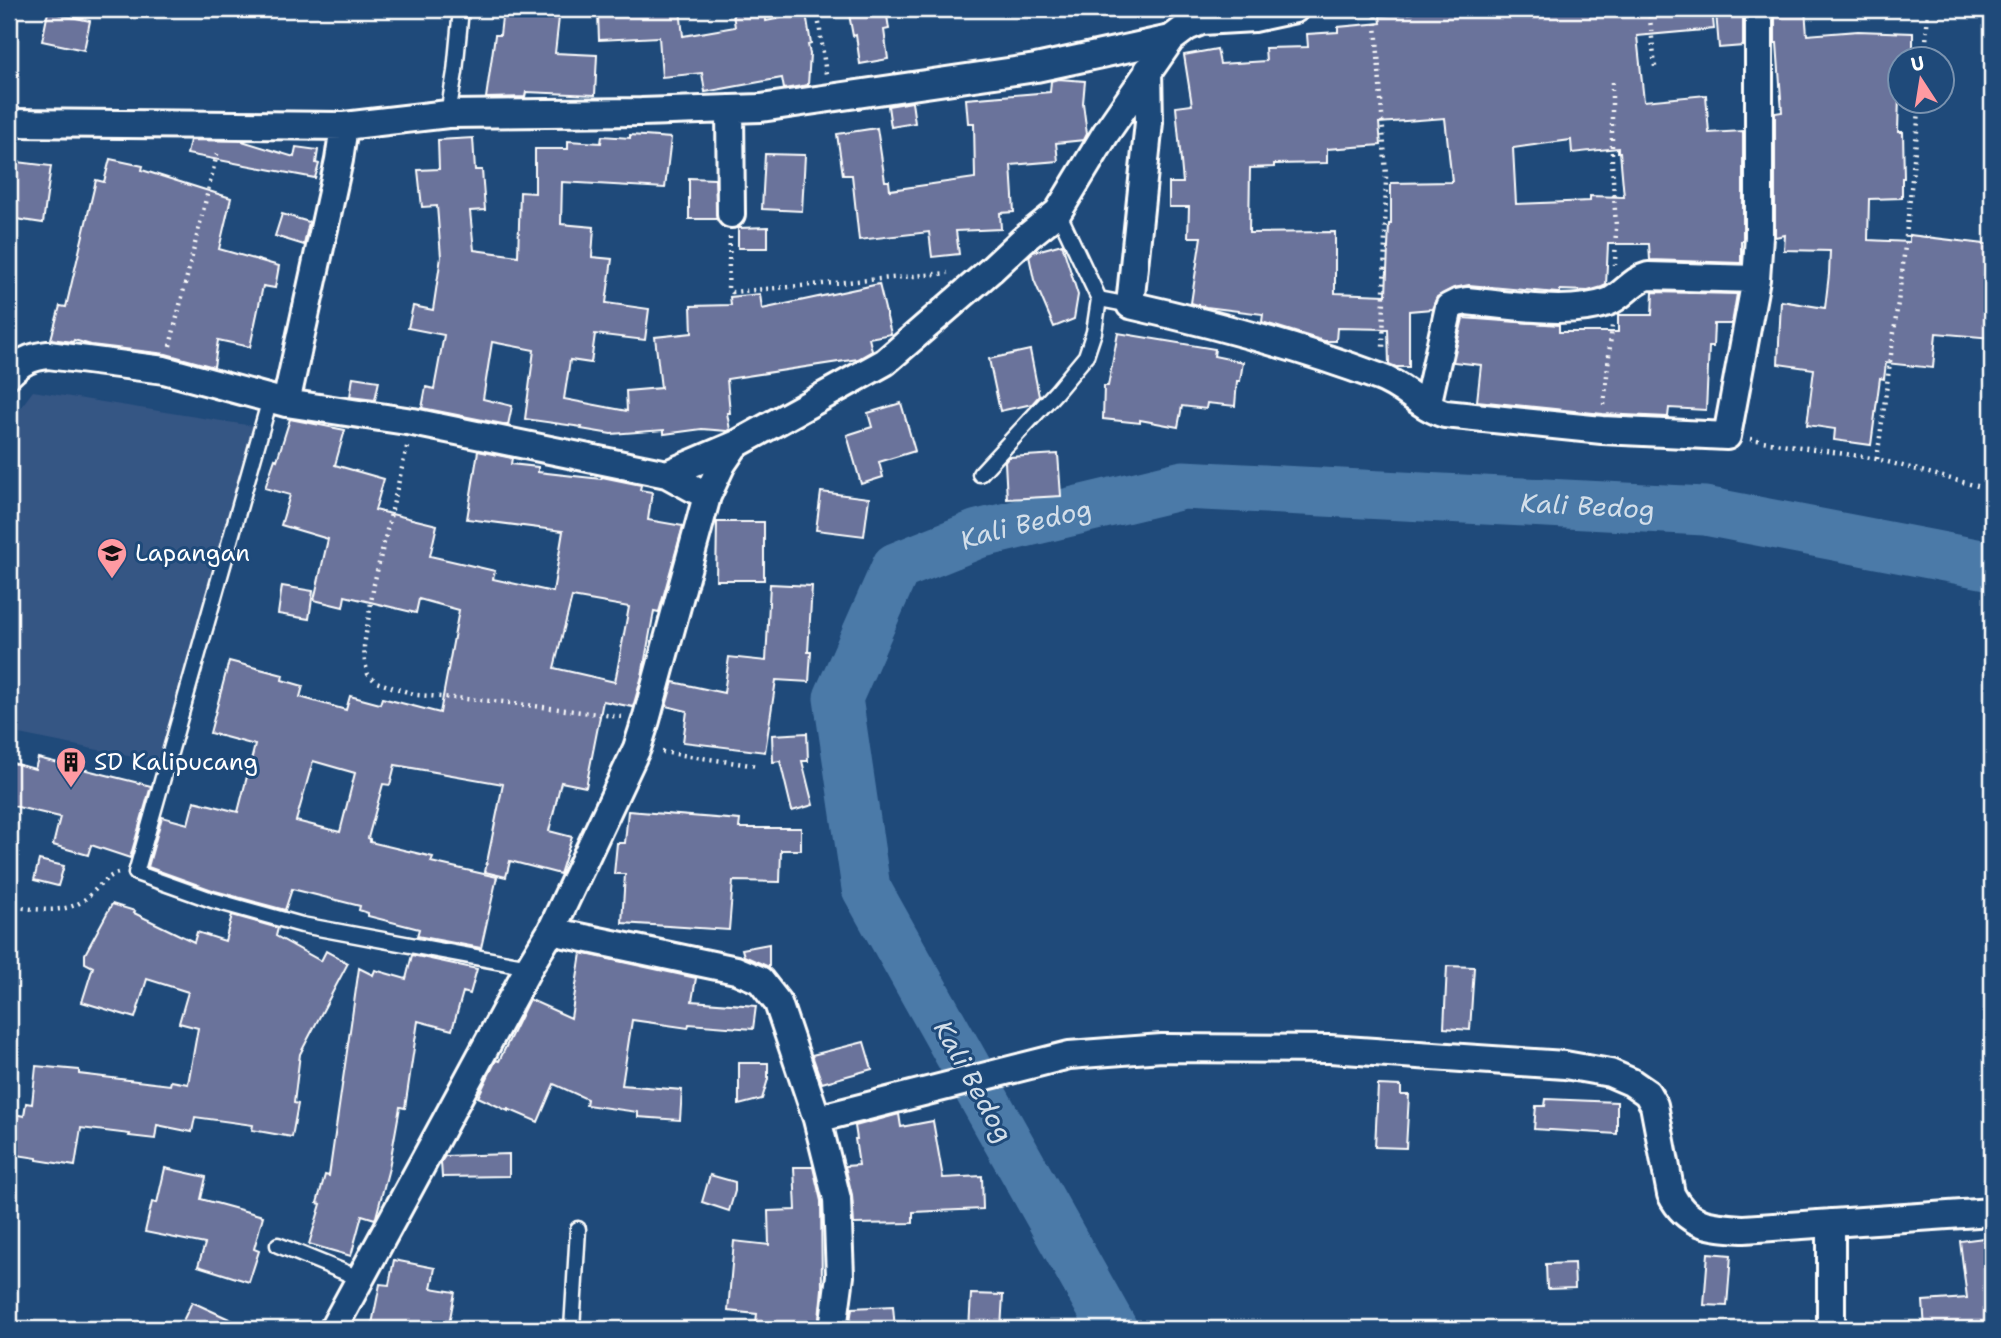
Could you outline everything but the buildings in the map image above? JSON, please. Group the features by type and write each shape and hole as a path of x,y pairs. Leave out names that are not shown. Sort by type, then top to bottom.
{"street":[{"path":"667,474 735,445 885,362 1058,212 1106,133 1171,39 1202,15 1238,20 1295,9"},
{"path":"1149,70 1149,122 1130,305 1285,346 1382,378 1434,411 1445,414 1602,430 1727,436 1756,279 1759,237 1759,9"},
{"path":"9,123 223,132 344,126 448,114 761,108 1037,68 1171,39"},
{"path":"730,109 731,214"},
{"path":"278,401 338,160 344,126"},
{"path":"1427,406 1449,307 1457,303 1466,301 1550,309 1589,307 1614,299 1634,282 1648,276 1756,279"},
{"path":"9,374 22,362 48,355 164,370 278,401 413,422 667,474 707,495"},
{"path":"332,1329 551,931 637,748 707,495 735,445"},
{"path":"551,931 736,970 760,980 778,1003 817,1119 837,1199 840,1276 833,1329"},
{"path":"817,1119 1069,1055 1162,1048 1330,1049 1565,1065 1610,1073 1647,1093 1654,1105 1671,1194 1685,1215 1699,1223 1732,1228 1769,1228 1992,1212"},
{"path":"1831,1223 1831,1329"}],"lane":[{"path":"448,114 461,9"},
{"path":"980,474 1086,356 1094,332 1099,299 1058,212"},
{"path":"1099,299 1130,305"},
{"path":"278,401 136,873 212,900 302,925 529,967"},
{"path":"572,1329 578,1229"},
{"path":"278,1245 359,1279"}],"path":[{"path":"817,9 830,99"},
{"path":"1375,9 1386,176 1382,378"},
{"path":"1649,9 1655,67"},
{"path":"1926,46 1928,9"},
{"path":"1602,430 1614,299 1616,226 1612,164 1612,82"},
{"path":"1877,459 1900,289 1919,116"},
{"path":"164,370 223,132"},
{"path":"731,214 730,292 990,270"},
{"path":"413,422 374,584 364,646 368,674 376,682 417,695 503,702 646,720"},
{"path":"1727,436 1877,459 1992,490"},
{"path":"637,748 757,766"},
{"path":"9,906 30,909 65,908 83,901 110,876 122,872 136,873"}],"shaded area":[{"name":"Lapangan","path":"33,391 265,428 158,762 9,732 9,423"}],"waterway":[{"name":"Kali Bedog","path":"1113,1329 866,888 838,698 896,567 978,534 1183,485 1705,511 1992,566"}],"place":[{"name":"Lapangan","path":"112,580"},
{"name":"SD Kalipucang","path":"71,789"}]}
